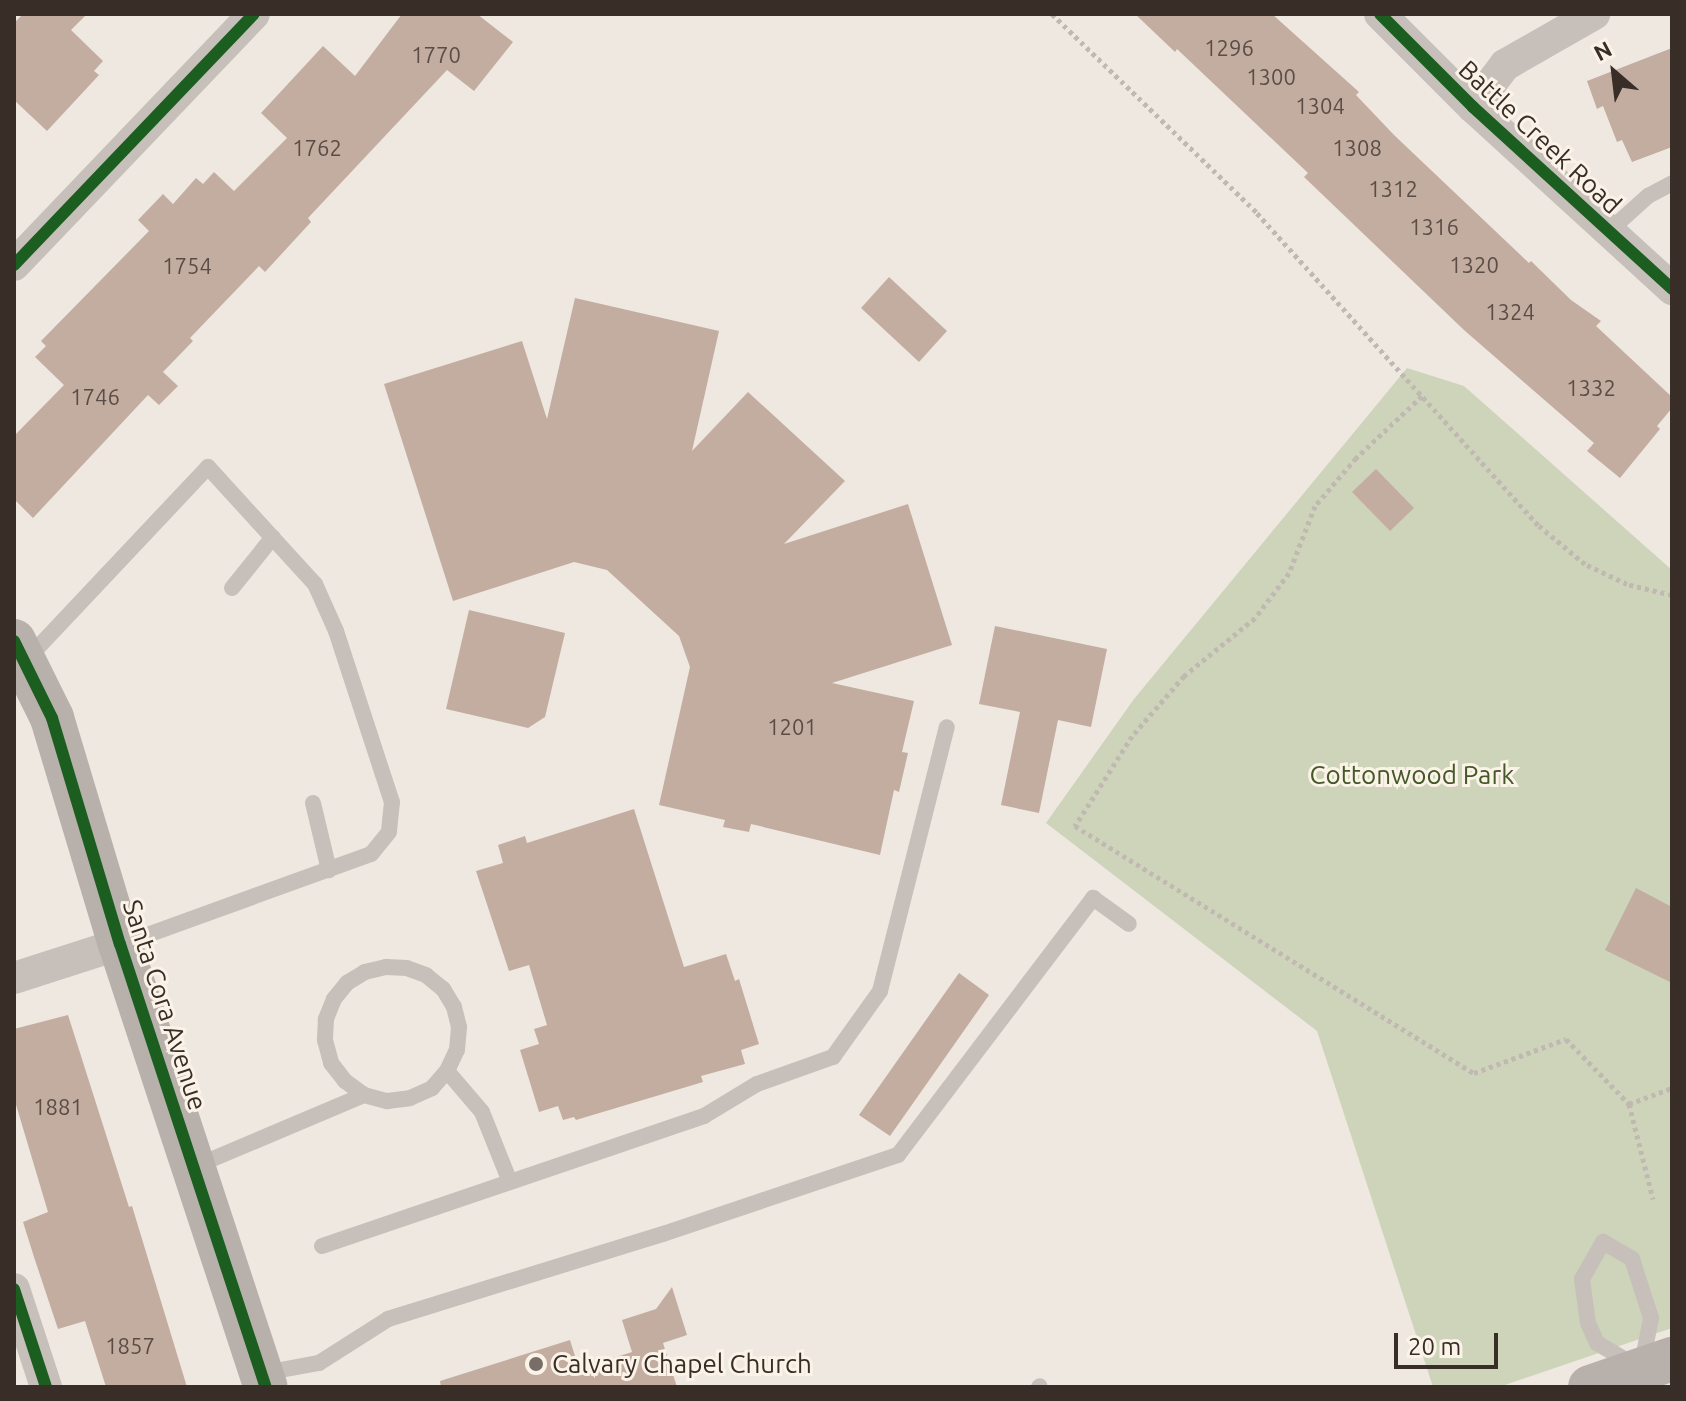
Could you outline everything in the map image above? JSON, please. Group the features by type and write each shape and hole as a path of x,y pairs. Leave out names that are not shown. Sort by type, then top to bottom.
{"street":[{"path":"14,265 254,14"},
{"name":"Battle Creek Road","path":"1380,14 1473,107 1672,289"},
{"path":"1473,107 1505,65 1594,14"},
{"name":"Santa Cora Avenue","path":"19,651 52,718 120,944 196,1166 264,1380"},
{"path":"14,978 120,944"},
{"path":"14,1289 46,1387"},
{"path":"1590,1387 1654,1372"}],"lane":[{"path":"1608,232 1648,196 1672,183"},
{"path":"19,651 208,467 315,584 331,619 392,802 389,832 371,854 120,944"},
{"path":"232,588 273,537"},
{"path":"322,1246 704,1116 757,1084 833,1057 880,991 947,727"},
{"path":"313,803 329,870"},
{"path":"264,1380 319,1363 388,1319 663,1234 898,1155 1093,898 1129,924"},
{"path":"386,967 407,968 426,975 443,989 454,1007 459,1027 457,1050 447,1071 432,1088 410,1098 387,1101 364,1095 345,1081 331,1063 325,1040 326,1019 334,999 347,983 365,972 386,967"},
{"path":"447,1071 482,1112 510,1182"},
{"path":"196,1166 364,1095"},
{"path":"1603,1242 1632,1259 1651,1318 1654,1372 1597,1343 1588,1323 1582,1279 1603,1242"}],"path":[{"path":"1052,14 1257,213 1538,525 1585,564 1627,584 1672,594"},
{"path":"1422,396 1356,458 1315,506 1289,573 1255,618 1184,676 1132,736 1075,826 1474,1073 1566,1039 1629,1104 1653,1199"},
{"path":"1629,1104 1672,1088"}],"green space":[{"name":"Cottonwood Park","path":"1407,368 1464,386 1672,570 1672,1328 1499,1387 1433,1387 1317,1031 1046,823 1134,699"}],"building":[{"path":"23,14 87,14 71,30 103,61 94,71 99,75 47,131 14,100 14,23"},
{"path":"402,14 477,14 513,42 474,91 447,70 308,218 311,222 265,272 259,266 190,338 193,341 163,372 178,386 159,405 148,395 33,518 14,499 14,436 64,385 35,357 46,346 41,341 149,231 138,220 163,194 173,204 196,178 203,184 214,172 234,191 287,138 261,113 323,46 355,76"},
{"path":"1135,14 1272,14 1359,92 1356,95 1394,135 1529,263 1531,261 1571,300 1601,321 1596,326 1672,397 1672,408 1657,426 1660,429 1620,478 1587,451 1594,443 1464,330 1304,177 1308,173 1177,49 1175,52"},
{"path":"1672,48 1672,147 1632,162 1622,140 1617,142 1603,106 1597,109 1587,81"},
{"path":"889,277 947,331 919,362 861,308"},
{"path":"575,298 719,331 692,451 748,392 845,481 784,544 908,504 952,645 832,683 914,701 902,752 908,753 899,792 894,790 880,855 751,824 749,832 723,827 725,820 659,805 690,667 679,636 607,570 574,562 453,601 384,384 522,341 547,419"},
{"path":"1376,469 1414,508 1390,531 1352,492"},
{"path":"469,610 565,633 545,717 528,728 446,709"},
{"path":"995,626 1107,649 1091,727 1058,720 1039,813 1001,805 1020,712 979,704"},
{"path":"634,809 684,967 726,954 735,981 739,979 759,1044 741,1050 745,1064 701,1076 703,1082 576,1120 574,1117 563,1120 558,1106 539,1112 520,1050 539,1044 534,1029 547,1025 529,965 509,971 476,871 503,863 498,845 525,836 527,843"},
{"path":"1636,888 1672,907 1672,983 1605,950"},
{"path":"959,973 989,995 890,1136 859,1115"},
{"path":"68,1015 129,1207 132,1206 187,1387 106,1387 85,1321 58,1329 34,1257 23,1222 48,1212 14,1098 14,1029"},
{"path":"672,1287 687,1335 663,1343 677,1387 441,1387 440,1381 570,1340 579,1369 632,1352 622,1320 656,1309"}],"cycle path":[{"path":"14,265 254,14"},
{"path":"1380,14 1473,107 1672,289"},
{"path":"14,641 52,718 120,944 266,1387"},
{"path":"14,1289 46,1387"}],"place":[{"name":"Calvary Chapel Church","path":"536,1364"}]}
